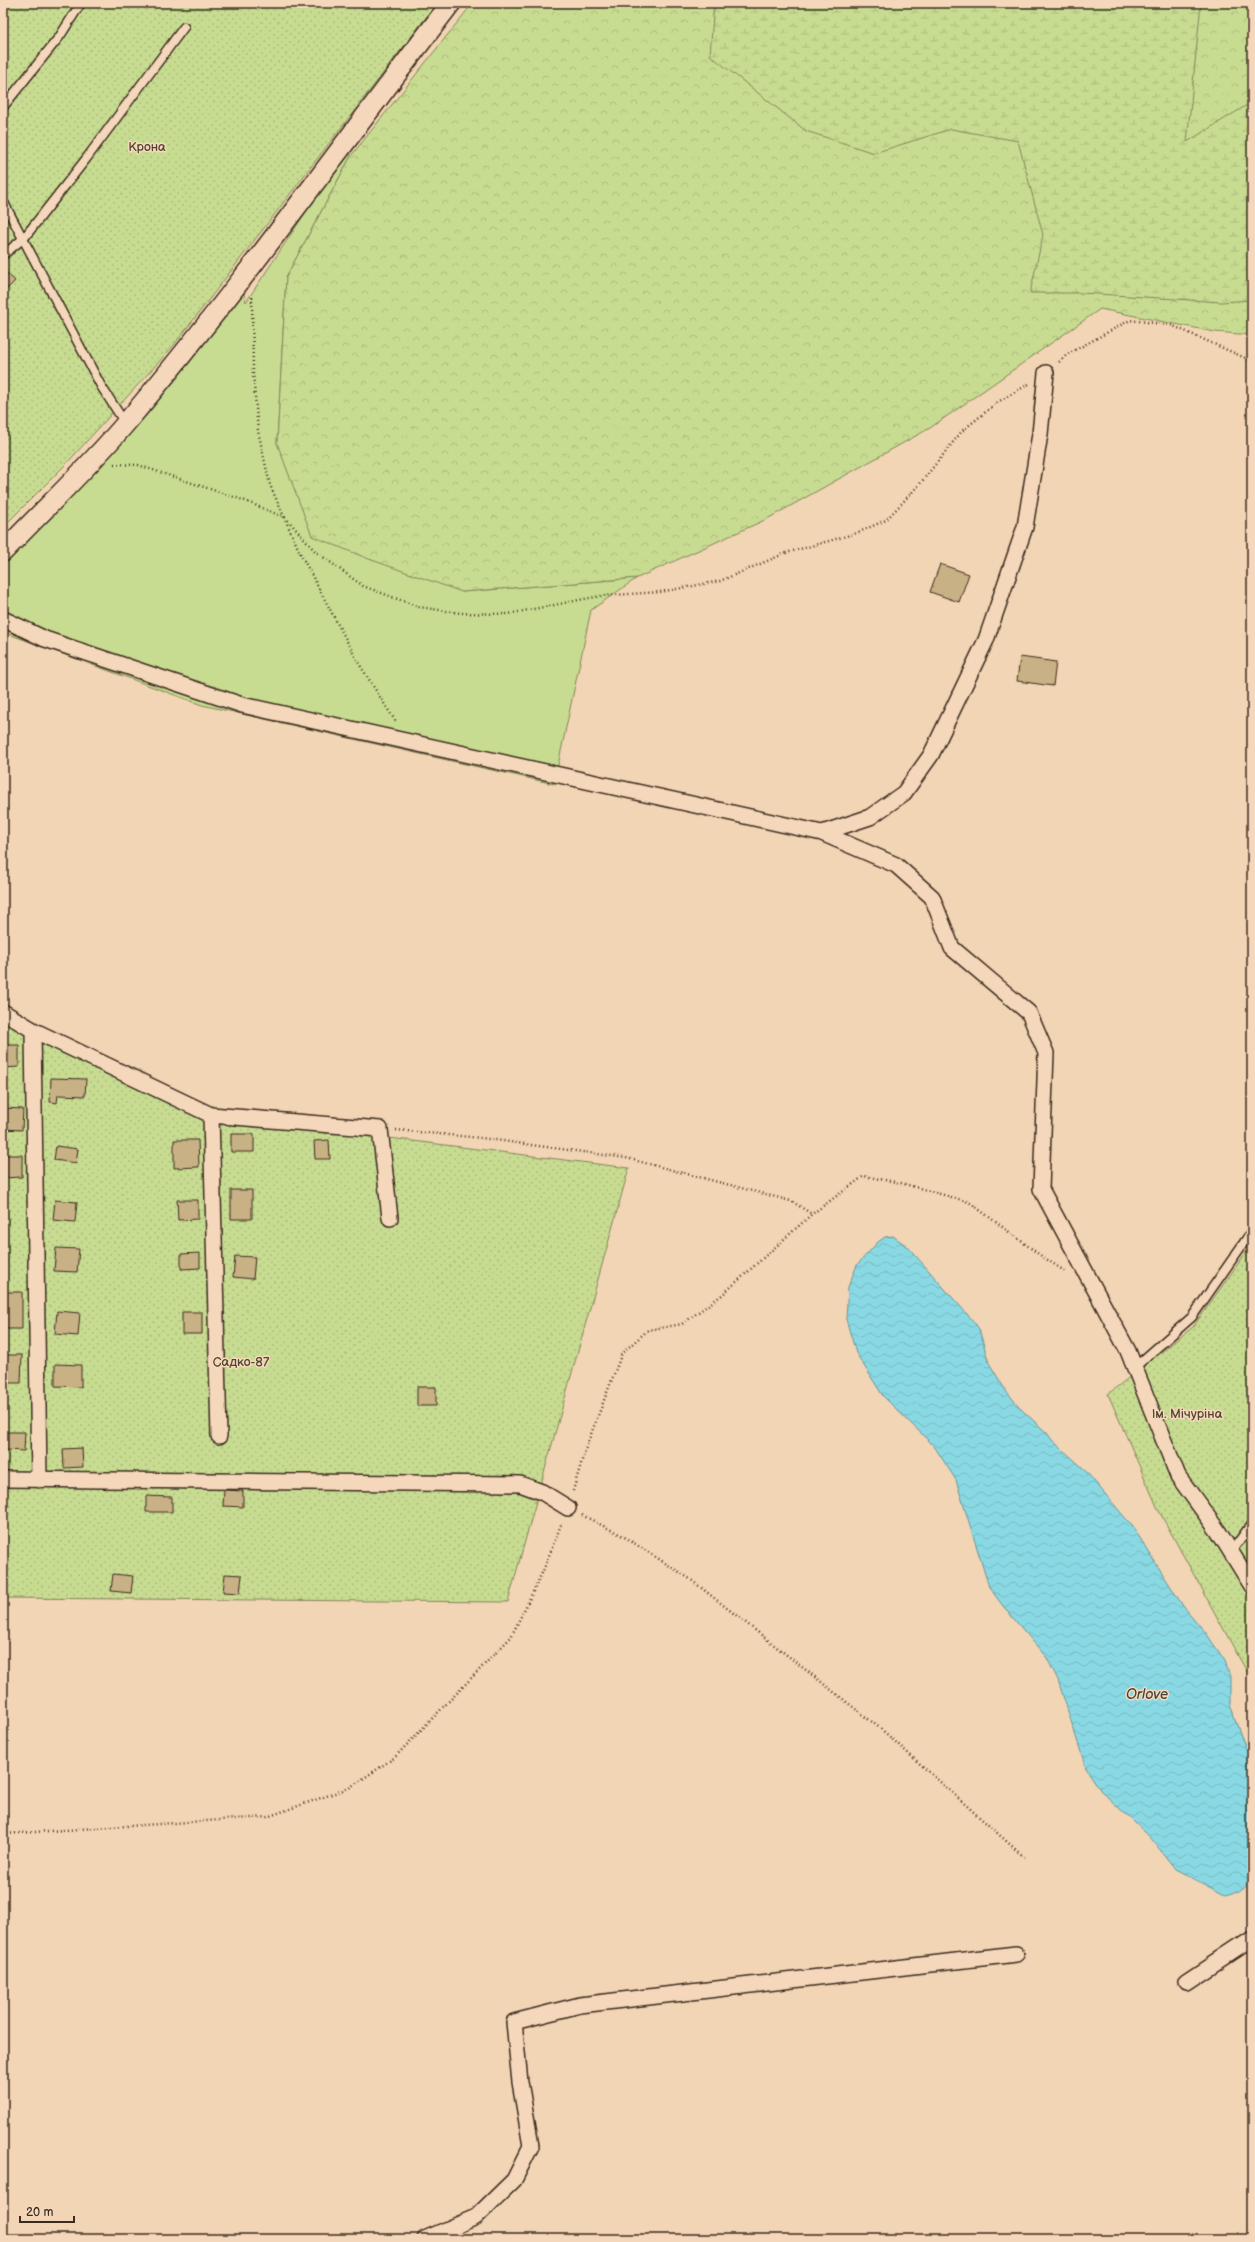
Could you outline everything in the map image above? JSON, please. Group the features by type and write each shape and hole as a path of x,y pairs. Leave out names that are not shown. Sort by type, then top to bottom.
{"street":[{"path":"3,552 125,424 248,271 354,128 451,3"},
{"path":"822,833 870,817 904,793 931,755 986,640 1025,527 1040,434 1046,373"},
{"path":"3,619 45,639 242,705 822,833 896,865 932,897 952,948 1029,1013 1046,1053 1041,1189 1128,1351 1178,1476 1231,1552 1252,1586"},
{"path":"3,1012 33,1030 211,1115 380,1129 390,1218"},
{"path":"33,1030 39,1480"},
{"path":"211,1115 219,1436"},
{"path":"3,1479 520,1484 542,1492 568,1508"},
{"path":"1187,1982 1252,1939"},
{"path":"425,2239 476,2217 514,2180 531,2146 520,2082 514,2022 580,2005 1016,1954"}],"lane":[{"path":"3,107 60,36 81,3"},
{"path":"3,255 24,238 86,159 184,27"},
{"path":"3,201 24,238 101,386 125,424"},
{"path":"1135,1367 1192,1317 1252,1232"},
{"path":"1231,1552 1252,1523"}],"path":[{"path":"248,271 252,293 253,373 258,431 270,485 286,518 301,555 358,662 394,719 400,724"},
{"path":"88,463 138,465 243,500 286,518 315,550 363,586 419,607 460,613 508,614 600,596 660,592 720,581 786,553 857,533 886,520 919,485 962,431 998,402 1046,373 1068,354 1130,320 1171,325 1252,361"},
{"path":"380,1129 481,1138 626,1158 791,1201 812,1214"},
{"path":"568,1508 623,1536 690,1579 880,1729 1024,1857"}],"green space":[{"name":"Крона","path":"3,3 437,3 174,345 67,463 3,527"},
{"path":"473,3 1252,3 1252,335 1215,332 1100,309 930,428 767,519 637,578 462,592 369,559 312,536 277,443 286,277 351,156"},
{"path":"714,3 1201,3 1187,142 1252,102 1252,300 1221,302 1082,293 1030,293 1043,235 1018,141 951,129 874,153 806,131 710,55"},
{"path":"349,147 351,156 286,277 277,443 462,592 637,578 591,610 554,784 202,705 3,632 3,562 103,457 242,286 246,302"},
{"name":"Садко-87","path":"3,1020 204,1120 389,1138 629,1168 508,1602 3,1598"},
{"name":"Ім. Мічуріна","path":"1252,1244 1252,1681 1159,1511 1108,1394 1193,1327"}],"water":[{"name":"Orlove","path":"893,1236 907,1246 974,1322 979,1329 989,1363 1006,1391 1023,1411 1047,1433 1052,1440 1083,1468 1133,1527 1183,1606 1206,1633 1225,1661 1230,1677 1230,1705 1241,1737 1252,1761 1252,1878 1237,1891 1225,1895 1176,1870 1150,1837 1101,1791 1086,1768 1058,1680 1047,1658 989,1587 956,1480 934,1446 883,1396 856,1353 846,1319 848,1287 857,1265 878,1242 885,1237"}],"building":[{"path":"3,269 15,281 3,293"},
{"path":"940,564 969,574 959,602 930,592"},
{"path":"1020,657 1056,662 1053,686 1017,681"},
{"path":"3,1045 19,1045 19,1067 3,1068"},
{"path":"51,1078 86,1079 85,1096 58,1095 57,1103 50,1102"},
{"path":"3,1108 23,1109 22,1130 3,1129"},
{"path":"231,1134 254,1134 254,1152 231,1152"},
{"path":"174,1140 198,1140 199,1167 174,1168"},
{"path":"329,1140 330,1159 315,1159 314,1141"},
{"path":"56,1146 78,1149 76,1163 54,1160"},
{"path":"3,1155 22,1155 22,1177 3,1178"},
{"path":"231,1190 252,1190 252,1219 231,1219"},
{"path":"55,1200 77,1202 75,1222 53,1220"},
{"path":"177,1200 198,1200 198,1219 178,1220"},
{"path":"56,1248 79,1249 77,1272 54,1271"},
{"path":"200,1253 200,1268 181,1269 181,1254"},
{"path":"235,1256 255,1257 253,1279 233,1277"},
{"path":"3,1292 22,1292 22,1329 3,1329"},
{"path":"57,1311 80,1313 78,1336 55,1334"},
{"path":"182,1312 202,1312 202,1334 182,1334"},
{"path":"3,1355 22,1355 21,1383 3,1383"},
{"path":"55,1364 81,1365 81,1387 55,1386"},
{"path":"417,1387 436,1387 436,1406 417,1406"},
{"path":"6,1432 25,1432 24,1451 5,1450"},
{"path":"82,1448 83,1467 64,1468 63,1449"},
{"path":"224,1490 243,1491 243,1507 223,1506"},
{"path":"146,1496 172,1497 172,1512 146,1512"},
{"path":"113,1574 133,1576 131,1593 111,1591"},
{"path":"225,1574 242,1575 240,1593 223,1592"}]}
